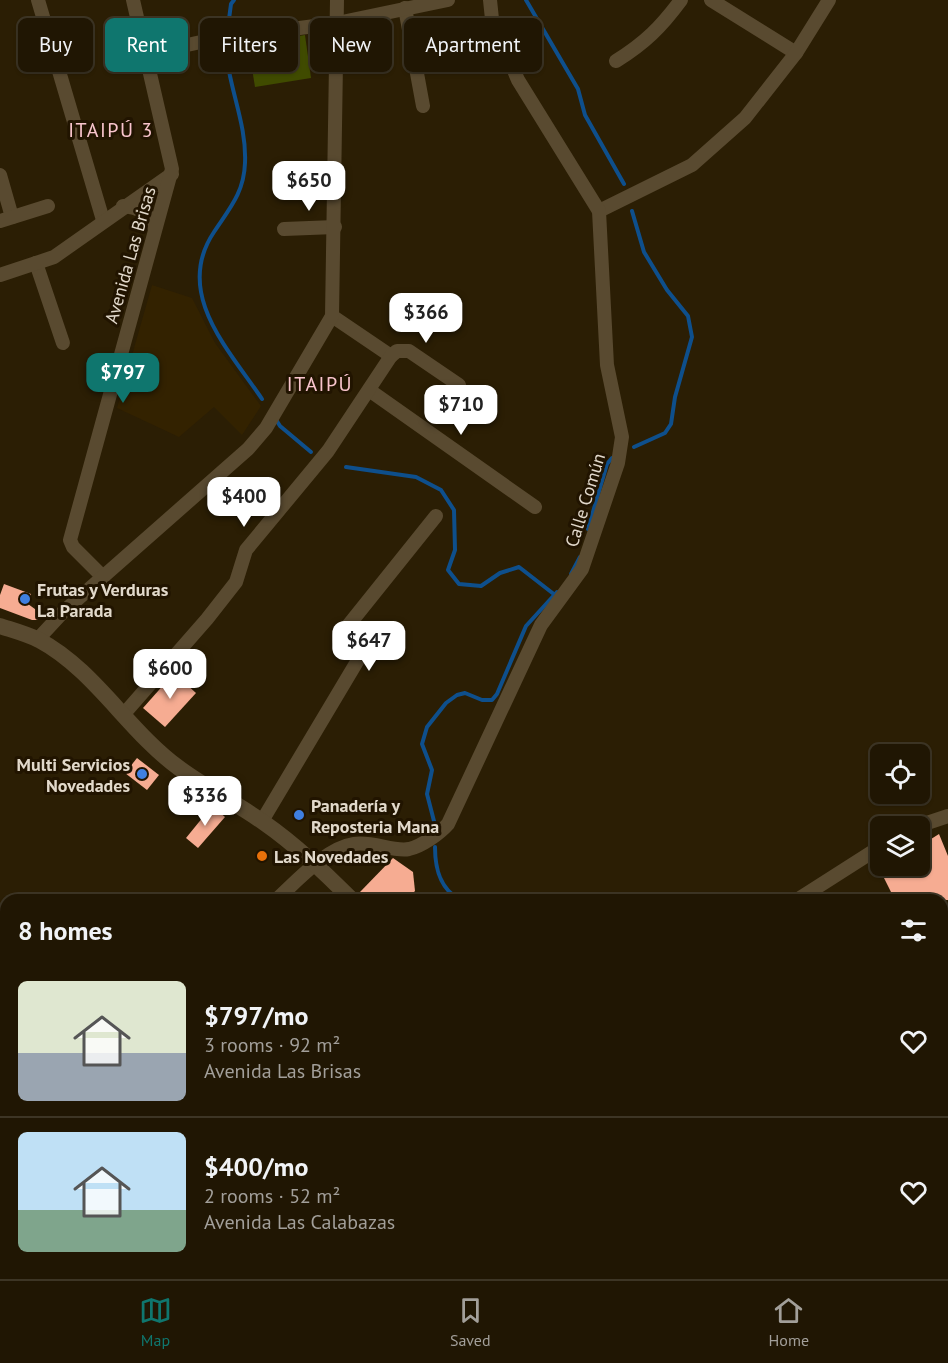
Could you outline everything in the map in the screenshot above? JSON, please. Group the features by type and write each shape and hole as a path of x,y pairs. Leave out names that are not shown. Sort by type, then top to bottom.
{"main road":[{"path":"0,626 38,639 68,661 123,715 142,738 178,768 262,821 316,864 346,894"}],"street":[{"path":"38,0 103,220"},
{"name":"Avenida Las Brisas","path":"133,0 137,18"},
{"path":"337,0 337,18"},
{"path":"360,18 448,0"},
{"name":"Calle Común","path":"283,894 316,864 340,848 354,844 375,843 409,849 441,832 448,824 541,625 582,569 618,463 622,437 607,365 599,211 518,80 492,19 490,0"},
{"path":"616,61 641,46 654,34 681,0"},
{"path":"711,0 796,53"},
{"path":"599,211 692,165 745,118 796,53 829,0"},
{"path":"405,8 423,106"},
{"path":"188,45 239,35 310,26"},
{"name":"Avenida Las Brisas","path":"103,577 73,547 70,540 155,228 172,174 172,165 150,72"},
{"path":"38,639 63,612 248,449 266,428 332,316 336,72"},
{"path":"0,274 54,257 103,220 172,174"},
{"path":"0,175 6,219 48,206"},
{"path":"123,206 141,209 147,214 155,228"},
{"path":"284,229 334,227"},
{"path":"36,263 63,343"},
{"path":"332,316 391,356"},
{"path":"123,715 207,619 236,582 246,550 328,451 391,356 397,351 409,351 459,385"},
{"path":"369,390 536,507"},
{"path":"262,821 358,660 357,655 339,640 339,637 436,516"},
{"path":"930,822 948,816"},
{"path":"807,894 870,853"}],"shaded area":[{"path":"152,285 192,298 215,343 261,406 242,435 214,407 179,437 117,408"}],"green space":[{"path":"305,35 311,78 255,87 253,72 298,72 298,36"}],"building":[{"path":"4,584 31,594 28,604 46,617 44,620 32,620 0,608 0,595"},
{"path":"174,673 196,693 165,727 143,708"},
{"name":"Multi Servicios Novedades","path":"137,758 159,775 147,790 125,773"},
{"path":"212,806 225,817 198,848 186,838"},
{"path":"939,834 948,856 948,894 892,894 883,876 930,876 930,840"},
{"path":"393,858 413,872 415,891 412,894 362,894 360,892"}],"waterway":[{"path":"229,18 231,4 234,0"},
{"path":"526,0 578,89 585,115 624,184"},
{"path":"229,72 243,132 244,174 235,200 214,232 203,255 200,277 202,299 210,320 222,341 262,399"},
{"path":"632,211 644,252 667,290 688,316 692,337 675,397 671,424 665,433 634,447"},
{"path":"275,418 280,426 311,452"},
{"path":"588,529 607,464 612,458"},
{"path":"346,467 416,477 441,490 454,510 455,550 448,570 459,584 481,586 500,573 519,567 555,595"},
{"path":"571,574 580,557"},
{"path":"435,825 427,794 432,770 422,744 427,727 446,703 457,695 465,693 482,700 492,700 497,694 526,626 557,592"},
{"path":"435,847 440,878 452,894"}],"place":[{"name":"Frutas y Verduras La Parada","path":"25,599"},
{"name":"Multi Servicios Novedades","path":"142,774"},
{"name":"Panadería y Reposteria Mana","path":"299,815"},
{"name":"Las Novedades","path":"262,856"}],"district":[{"name":"ITAIPÚ 3","path":"111,130"},
{"name":"ITAIPÚ","path":"320,384"}]}
